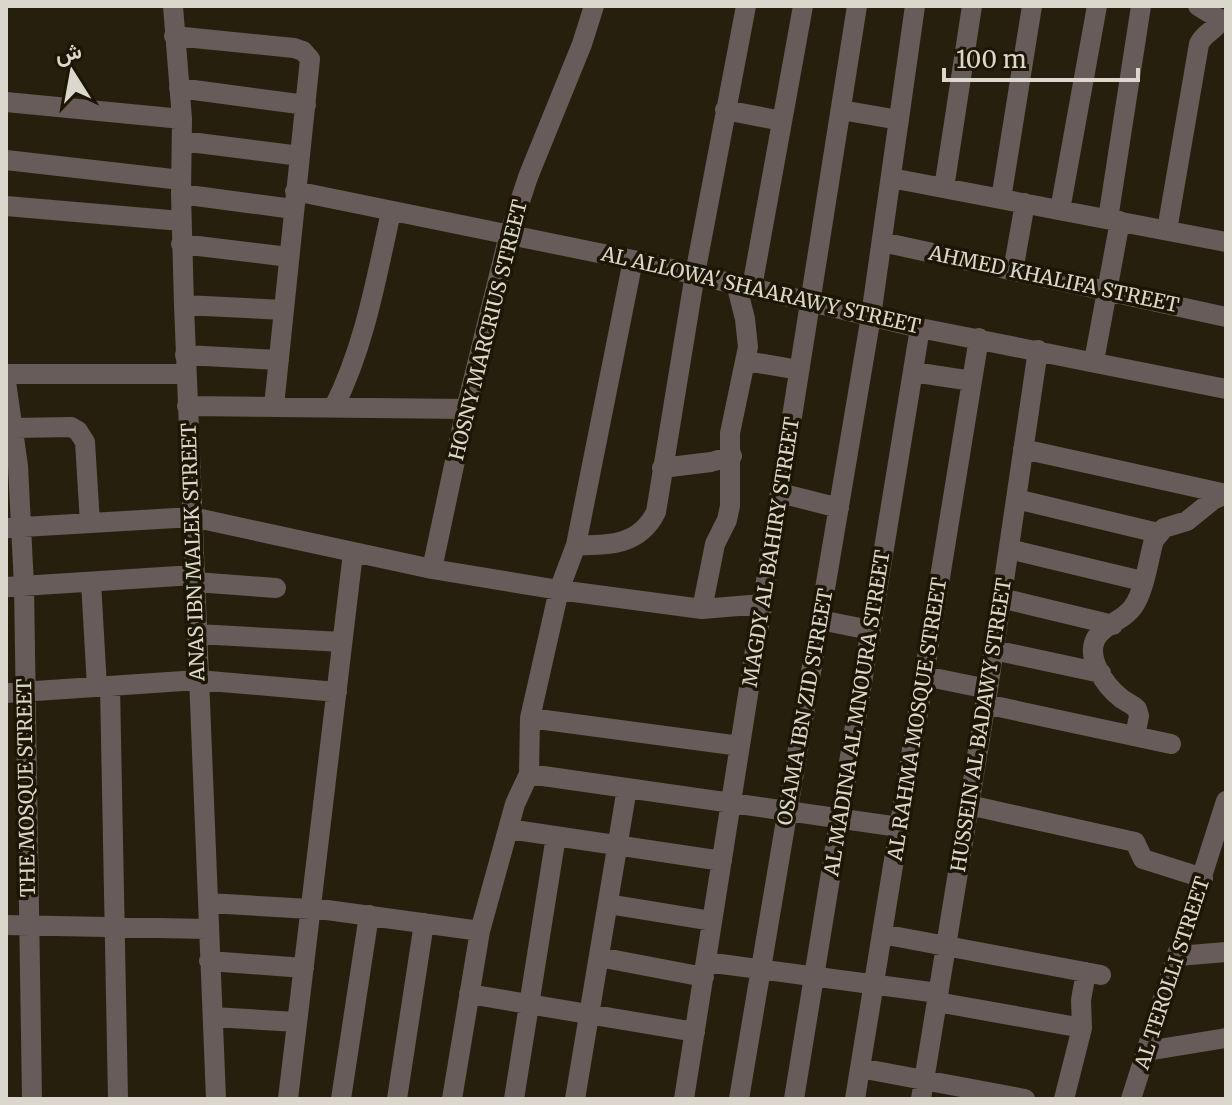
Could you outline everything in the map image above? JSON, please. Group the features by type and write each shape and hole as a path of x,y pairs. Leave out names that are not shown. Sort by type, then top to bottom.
{"street":[{"name":"ANAS IBN MALEK STREET","path":"173,6 182,119 181,244 216,1099"},
{"name":"HOSNY MARCRIUS STREET","path":"432,569 466,409 509,235 594,6"},
{"path":"576,545 607,546 632,539 644,531 656,512 695,274 746,6"},
{"path":"702,609 713,552 730,506 730,433 746,361 748,335 744,285 782,121 803,6"},
{"name":"MAGDY AL BAHIRY STREET","path":"684,1099 857,6"},
{"name":"OSAMA IBN ZID STREET","path":"741,1099 871,316 915,6"},
{"path":"944,188 972,6"},
{"path":"1001,199 1032,6"},
{"path":"1060,210 1097,6"},
{"path":"1094,361 1107,291 1141,6"},
{"path":"1167,230 1199,44 1202,37 1224,21 1198,6"},
{"path":"174,36 303,51 310,59 274,406"},
{"path":"179,88 306,105"},
{"path":"6,102 182,119"},
{"path":"725,110 782,121"},
{"path":"841,110 899,120"},
{"path":"182,141 300,156"},
{"name":"AL ALLOWA' SHAARAWY STREET","path":"6,160 181,187 391,212 633,260 920,328 1226,389"},
{"path":"891,178 1226,242"},
{"path":"1013,271 1025,203"},
{"path":"6,206 181,221"},
{"path":"334,407 353,367 364,332 391,212"},
{"name":"AHMED KHALIFA STREET","path":"882,242 1226,317"},
{"path":"181,244 289,257"},
{"path":"452,1099 480,931 518,796 529,774 530,718 559,590 576,545 633,260"},
{"path":"184,305 284,310"},
{"name":"AL MADINA AL MNOURA STREET","path":"794,1099 920,328"},
{"name":"AL RAHMA MOSQUE STREET","path":"855,1099 979,338"},
{"name":"HUSSEIN AL BADAWY STREET","path":"923,1090 987,697 1038,350"},
{"path":"6,374 279,360"},
{"path":"746,361 799,370"},
{"path":"913,372 972,381"},
{"name":"THE MOSQUE STREET","path":"6,382 11,416 15,693 28,926 32,1099"},
{"path":"187,406 466,409"},
{"path":"11,416 78,431 85,442 90,523"},
{"path":"1023,449 1226,494 1213,500 1187,521 1158,533 1137,600 1131,610 1100,632 1092,645 1093,660 1101,673 1118,695 1137,709 1139,716 1135,736"},
{"path":"662,468 732,456"},
{"path":"780,493 839,508"},
{"path":"1016,499 1158,533"},
{"path":"14,528 192,517 432,569 559,590 702,609 762,604"},
{"path":"1009,549 1142,581"},
{"path":"288,1099 353,553"},
{"path":"15,586 194,579 276,588"},
{"path":"91,582 103,687 115,927 118,1099"},
{"path":"1001,598 1113,625"},
{"path":"820,620 870,630"},
{"path":"197,634 342,642"},
{"path":"994,650 1101,673"},
{"path":"924,676 987,697 1171,744"},
{"path":"15,693 198,680 337,692"},
{"path":"530,718 740,746"},
{"path":"529,774 899,827"},
{"path":"575,1099 627,788"},
{"name":"AL TEROLLI STREET","path":"1131,1099 1178,956 1212,871 1226,801"},
{"path":"969,805 1135,842 1143,859 1212,871"},
{"path":"508,829 722,861"},
{"path":"514,1099 556,836"},
{"path":"208,903 311,909 480,931"},
{"path":"608,904 712,921"},
{"path":"341,1099 369,915"},
{"path":"397,1099 424,923"},
{"path":"6,925 208,929"},
{"path":"882,934 1094,973 1080,1006 1082,1028 1064,1099"},
{"path":"1178,956 1226,952"},
{"path":"599,957 705,969 761,969 874,984 1082,1028"},
{"path":"209,961 304,968"},
{"path":"469,994 695,1032"},
{"path":"213,1017 297,1022"},
{"path":"1147,1051 1226,1038"},
{"path":"860,1068 923,1090 1025,1099"}]}
